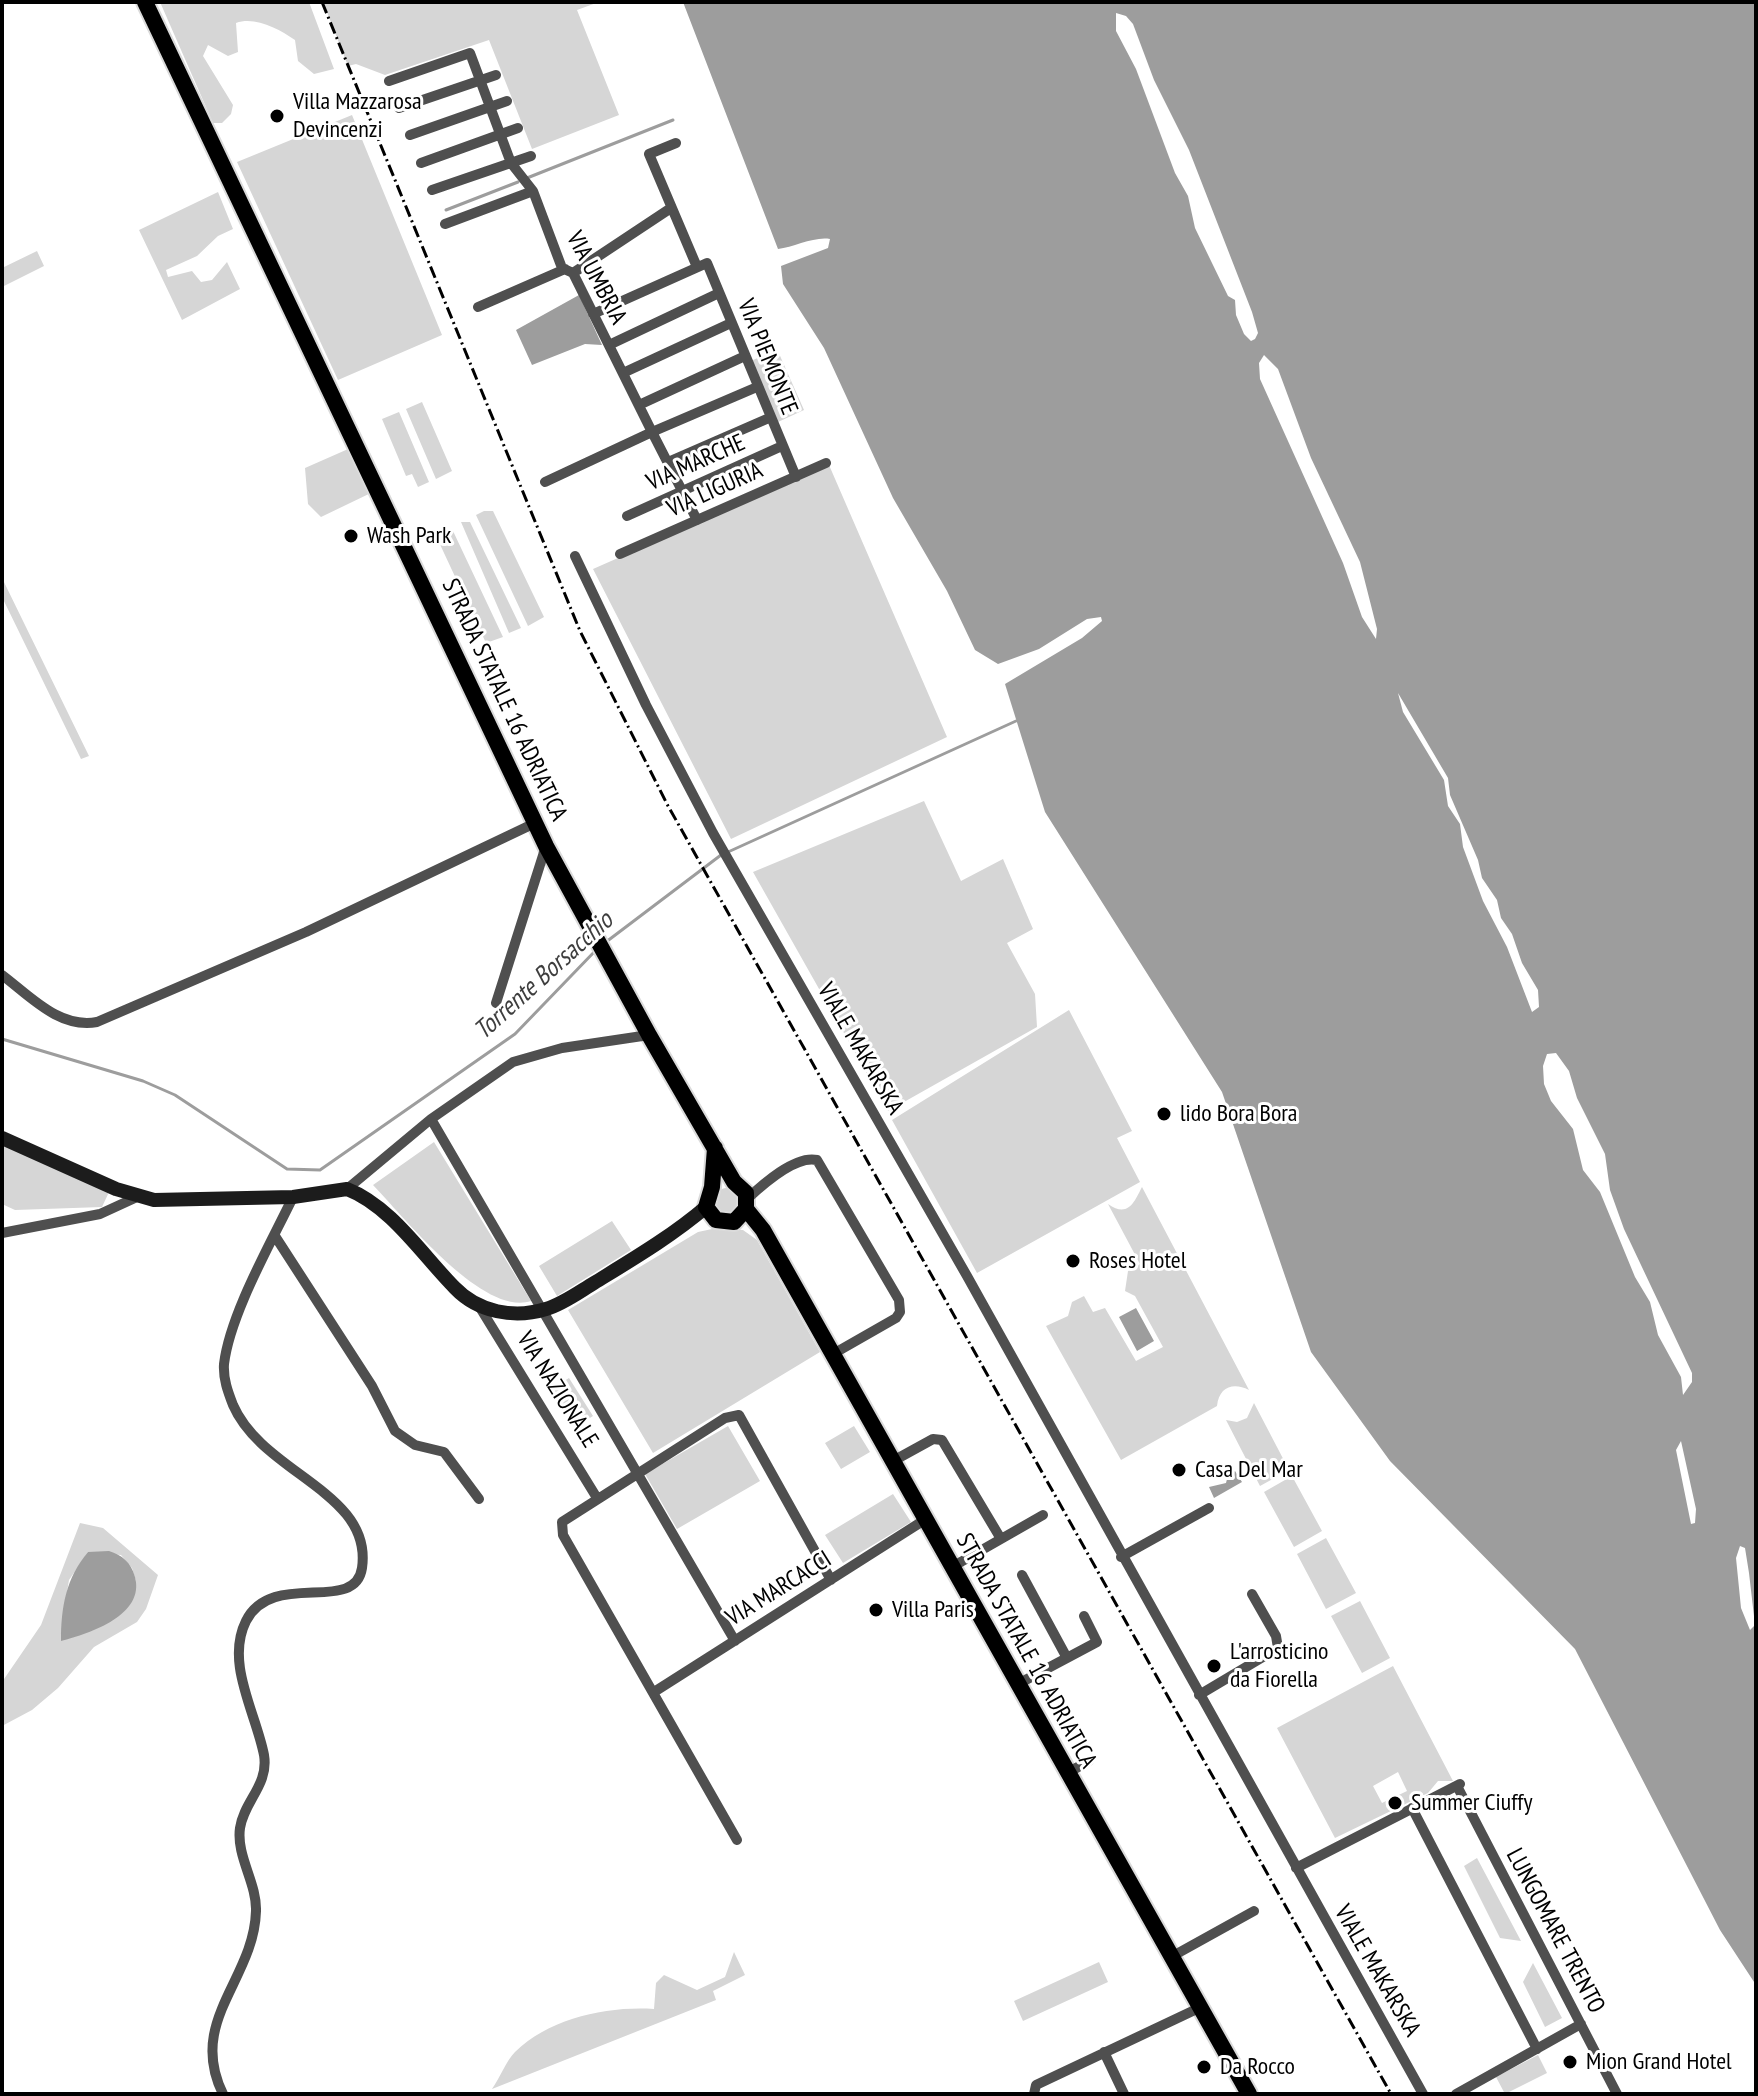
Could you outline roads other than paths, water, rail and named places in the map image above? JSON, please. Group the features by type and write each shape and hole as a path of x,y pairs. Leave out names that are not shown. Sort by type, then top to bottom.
{"main road":[{"name":"STRADA STATALE 16 ADRIATICA","path":"145,2 546,846 618,981 742,1199 763,1230 1018,1684 1020,1703 1067,1773 1249,2094"},
{"path":"712,1187 722,1181 742,1199 728,1223 711,1213 712,1187 715,1148"}],"street":[{"name":"VIA UMBRIA","path":"389,81 470,53 511,163 533,191 569,271 697,520"},
{"path":"399,108 496,75"},
{"path":"410,135 507,101"},
{"path":"421,163 518,128"},
{"path":"593,314 697,267 649,154 676,143"},
{"path":"432,190 531,156"},
{"path":"445,224 533,191"},
{"path":"478,307 569,271 671,208"},
{"name":"VIA PIEMONTE","path":"697,267 707,263 796,477"},
{"path":"609,345 719,293"},
{"path":"623,373 731,323"},
{"path":"639,405 745,356"},
{"path":"545,482 757,387"},
{"path":"668,462 769,418"},
{"name":"VIA MARCHE","path":"627,516 782,446"},
{"name":"VIA LIGURIA","path":"620,554 826,463"},
{"name":"VIALE MAKARSKA","path":"575,556 646,705 713,833 967,1276 1423,2094"},
{"path":"2,975 62,1018 80,1024 102,1021 318,927 535,823"},
{"path":"496,1003 546,846"},
{"path":"2,1138 137,1197 163,1201 293,1197 347,1189 431,1119 521,1059 569,1046 649,1035"},
{"name":"VIA NAZIONALE","path":"431,1119 735,1641"},
{"path":"742,1199 806,1159 819,1162 900,1303 896,1318 833,1354"},
{"name":"VIA NAZIONALE","path":"347,1189 392,1221 457,1291 479,1306 504,1312 543,1310 711,1213"},
{"path":"2,1233 100,1214 137,1197"},
{"path":"223,2094 214,2073 210,2047 255,1923 256,1900 240,1830 265,1771 240,1665 241,1634 251,1614 266,1599 291,1592 345,1590 357,1581 362,1562 360,1538 349,1514 261,1446 241,1420 226,1387 224,1367 228,1345 293,1197"},
{"path":"275,1236 372,1386 395,1431 419,1447 444,1452 479,1499"},
{"name":"VIA NAZIONALE","path":"479,1306 597,1498"},
{"path":"737,1840 561,1531 566,1517 725,1418 741,1417 831,1580"},
{"path":"893,1461 933,1439 942,1440 1001,1539"},
{"path":"1121,1557 1209,1508"},
{"path":"952,1567 1043,1515"},
{"name":"VIA MARCACCI","path":"654,1692 926,1519"},
{"path":"1022,1575 1067,1658"},
{"path":"1199,1695 1278,1648 1276,1636 1252,1594"},
{"path":"1018,1684 1097,1642 1084,1616"},
{"path":"1067,1773 1089,1761"},
{"name":"LUNGOMARE TRENTO","path":"1412,1808 1458,1785 1617,2094"},
{"path":"1296,1868 1412,1808 1537,2049"},
{"path":"1171,1957 1254,1911"},
{"path":"1033,2092 1104,2052 1199,2008"},
{"path":"1456,2094 1581,2024"},
{"path":"1104,2052 1124,2094"}],"waterway":[{"path":"527,178 673,120"},
{"path":"446,210 518,182"},
{"name":"Torrente Borsacchio","path":"728,852 1016,721"},
{"name":"Torrente Borsacchio","path":"606,942 721,855"},
{"name":"Torrente Borsacchio","path":"2,1039 143,1081 175,1095 287,1169 320,1170 515,1034 597,949"}],"railway":[{"path":"322,2 580,631 667,804 1391,2094"}],"place":[{"name":"Villa Mazzarosa Devincenzi","path":"277,116"},
{"name":"Wash Park","path":"351,536"},
{"name":"lido Bora Bora","path":"1164,1114"},
{"name":"Roses Hotel","path":"1073,1261"},
{"name":"Casa Del Mar","path":"1179,1470"},
{"name":"Villa Paris","path":"876,1610"},
{"name":"L'arrosticino da Fiorella","path":"1214,1666"},
{"name":"Summer Ciuffy","path":"1395,1803"},
{"name":"Mion Grand Hotel","path":"1570,2062"},
{"name":"Da Rocco","path":"1204,2067"}]}
